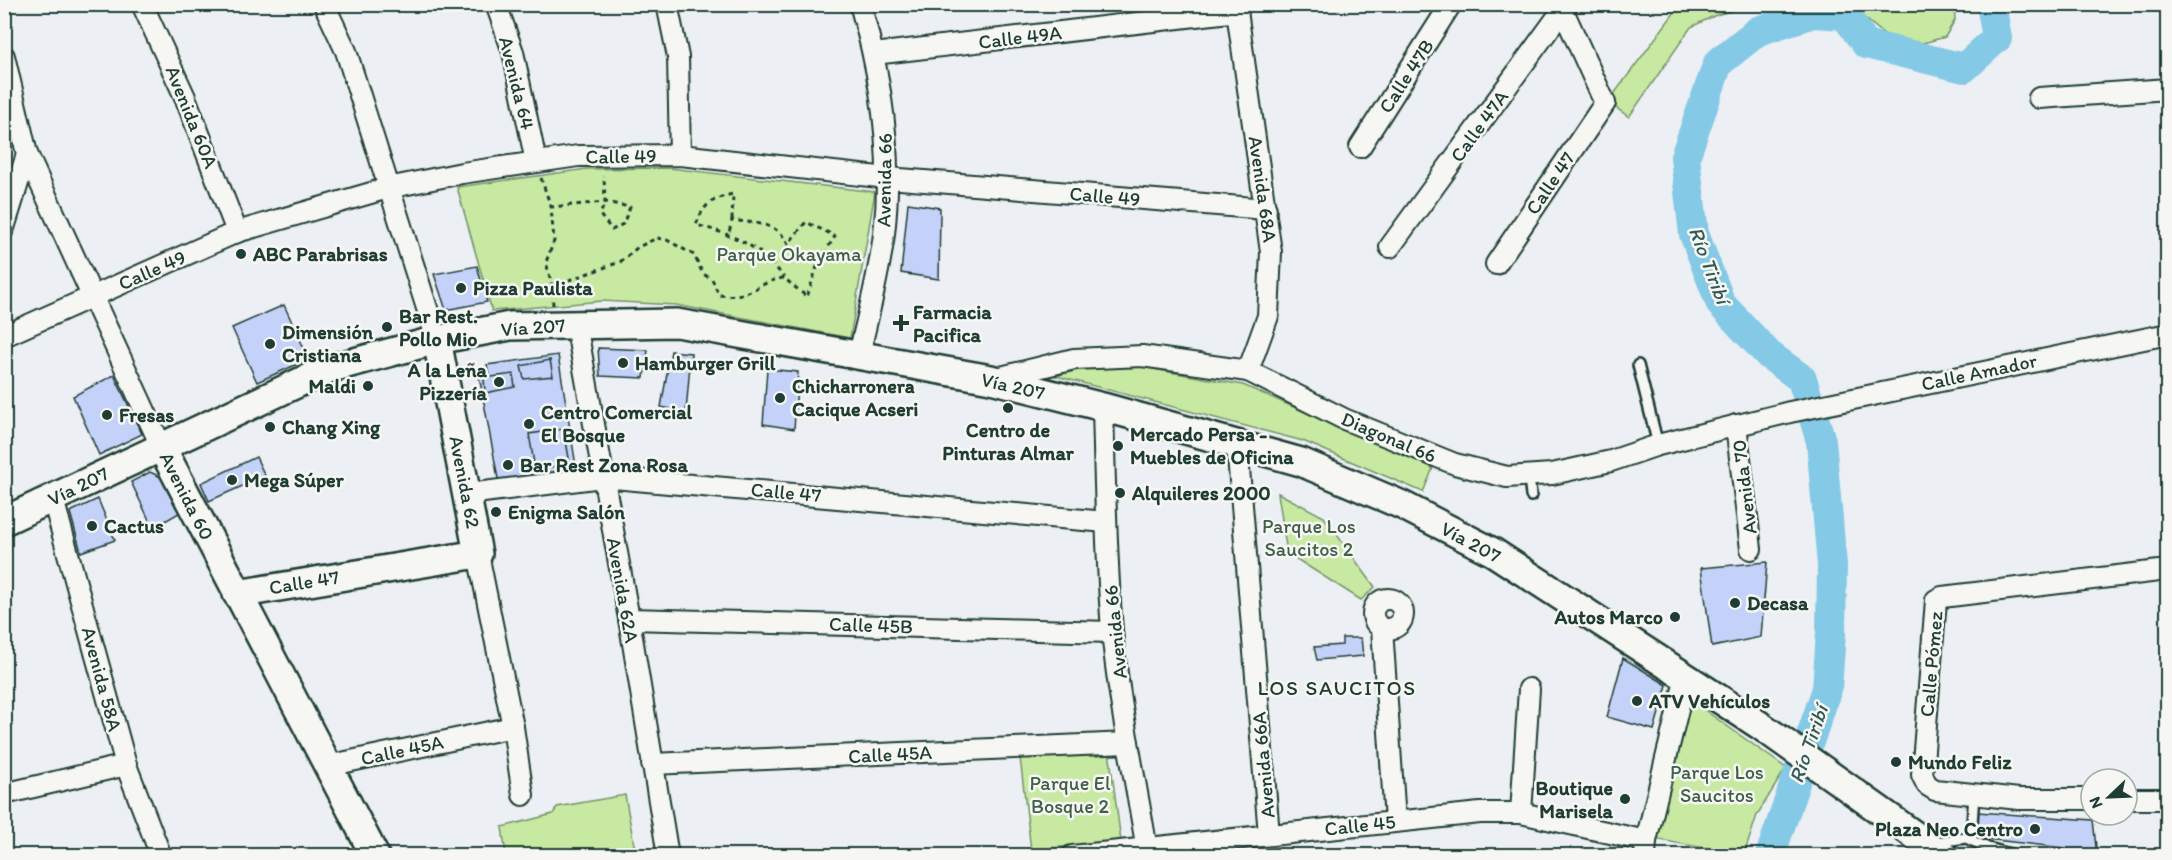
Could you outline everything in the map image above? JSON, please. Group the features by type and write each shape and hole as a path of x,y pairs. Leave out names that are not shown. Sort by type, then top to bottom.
{"main road":[{"name":"Vía 207","path":"4,522 328,369 437,340 510,326 677,323 991,380 1103,407 1301,462 1402,505 1483,547 1761,726 1935,849"},
{"name":"Avenida 62","path":"437,340 478,554"},
{"name":"Avenida 60","path":"161,446 375,855"},
{"name":"Calle 47","path":"237,594 478,554"}],"street":[{"name":"Avenida 60A","path":"142,4 185,97 237,232"},
{"name":"Avenida 62","path":"324,4 346,51 437,340"},
{"name":"Avenida 64","path":"496,4 513,52 536,162"},
{"path":"667,4 678,57 680,155"},
{"name":"Avenida 66","path":"860,4 874,54 884,118 888,178 884,235 860,355"},
{"name":"Calle 47B","path":"1360,147 1451,4"},
{"name":"Calle 47","path":"1496,264 1605,103 1563,7"},
{"name":"Calle 47A","path":"1390,247 1563,7"},
{"name":"Calle 49A","path":"874,54 1237,8"},
{"name":"Avenida 68A","path":"1237,8 1271,252 1268,316 1248,371"},
{"name":"Avenida 60","path":"4,56 27,154 161,446"},
{"path":"2039,98 2168,88"},
{"path":"4,228 27,154"},
{"name":"Calle 49","path":"4,336 237,232 388,188 578,156 680,155 888,178 1266,209"},
{"name":"Avenida 62A","path":"576,324 629,618 668,855"},
{"name":"Calle Amador","path":"1790,412 2168,334"},
{"name":"Diagonal 66","path":"991,380 1074,359 1142,356 1248,371 1344,419 1455,464 1507,477 1552,474 1611,461 1658,445 1790,412"},
{"name":"Avenida 66","path":"1103,407 1112,632 1128,743 1148,851"},
{"name":"Avenida 70","path":"1736,425 1751,549"},
{"name":"Avenida 66A","path":"1237,444 1269,836"},
{"name":"Calle 47","path":"468,494 602,477 1106,522"},
{"name":"Avenida 58A","path":"53,499 126,765 161,855"},
{"name":"Avenida 62","path":"478,554 513,727 523,795"},
{"name":"Calle Pómez","path":"2079,799 2019,799 1931,788 1922,775 1936,600 1942,597 2159,571"},
{"name":"Calle 45B","path":"629,618 1112,632"},
{"path":"1382,628 1395,821"},
{"path":"1646,848 1686,676"},
{"path":"1521,813 1529,689"},
{"name":"Calle 45A","path":"327,766 513,727"},
{"name":"Calle 45A","path":"652,764 1128,743"},
{"path":"4,794 126,765"},
{"path":"2139,799 2168,799"},
{"name":"Calle 45","path":"1072,855 1148,851 1480,813 1521,813 1646,848"}],"lane":[{"path":"1638,365 1658,445"},
{"path":"1529,476 1531,496"},
{"path":"1971,839 1974,794"},
{"path":"1935,849 1971,839 1988,848 2017,855"}],"path":[{"path":"536,162 551,207 554,240 546,262 552,286 553,306"},
{"path":"551,207 605,202 630,207 623,224 612,230 600,215 605,202 604,176"},
{"path":"728,237 732,220 733,194 713,198 703,207 696,225 757,248 771,259 784,278 807,297 818,264 835,236 806,222 788,243 783,233 768,224 732,220"},
{"path":"552,286 620,262 638,247 657,238 666,240 694,255 703,274 712,279 719,294 733,297 752,292 770,280 784,278"}],"green space":[{"path":"1680,5 1753,5 1716,15 1691,27 1629,117 1608,102"},
{"path":"1848,5 1954,5 1955,20 1945,37 1923,43 1888,37"},
{"name":"Parque Okayama","path":"669,168 875,192 850,338 676,305 602,301 492,311 457,187 587,169"},
{"path":"1142,367 1243,385 1433,468 1423,492 1303,441 1056,376 1082,369"},
{"name":"Parque Los Saucitos 2","path":"1278,493 1324,517 1375,587 1361,600 1287,553"},
{"name":"Parque Los Saucitos","path":"1689,699 1786,768 1757,815 1744,855 1654,839"},
{"name":"Parque El Bosque 2","path":"1108,743 1121,841 1031,850 1019,749"},
{"path":"625,795 636,855 506,855 502,827 553,814 557,807"}],"building":[{"path":"4,157 9,158 4,183"},
{"path":"908,203 940,208 939,279 901,273"},
{"name":"Pizza Paulista","path":"477,266 487,302 446,310 434,274"},
{"name":"Dimensión Cristiana","path":"284,305 309,359 257,382 232,328"},
{"name":"Hamburger Grill","path":"598,348 648,350 644,378 600,376"},
{"path":"671,351 691,353 686,412 661,407"},
{"name":"Centro Comercial El Bosque","path":"558,355 577,472 499,484 479,376 489,375 487,365"},
{"path":"550,360 553,376 524,379 521,366"},
{"name":"Chicharronera Cacique Acseri","path":"767,369 798,372 794,429 763,424"},
{"name":"A la Leña Pizzería","path":"513,374 515,387 485,393 484,378"},
{"name":"Fresas","path":"114,375 142,434 99,455 73,396"},
{"path":"564,429 570,464 535,469 529,434"},
{"name":"Mega Súper","path":"256,457 265,476 209,501 201,483"},
{"path":"150,472 163,478 179,513 153,528 131,482"},
{"name":"Cactus","path":"98,499 115,540 81,552 70,512"},
{"name":"Decasa","path":"1767,562 1761,637 1712,647 1701,568"},
{"path":"4,580 13,612 4,615"},
{"path":"1342,638 1361,638 1363,656 1317,660 1314,647 1342,645"},
{"name":"ATV Vehículos","path":"1623,658 1667,685 1654,730 1607,717"},
{"name":"Plaza Neo Centro","path":"1977,812 2079,819 2079,827 2094,827 2097,856 2065,856 2064,848 1977,838"}],"waterway":[{"name":"Río Tiribí","path":"1770,856 1827,689 1832,565 1821,441 1802,379 1769,355 1721,304 1694,234 1685,157 1718,63 1758,31 1813,13 1845,15 1866,44 1964,68 1997,38 1991,4"}],"place":[{"name":"ABC Parabrisas","path":"241,254"},
{"name":"Pizza Paulista","path":"461,288"},
{"name":"Farmacia Pacifica","path":"901,323"},
{"name":"Bar Rest. Pollo Mio","path":"387,327"},
{"name":"Dimensión Cristiana","path":"270,344"},
{"name":"Hamburger Grill","path":"623,363"},
{"name":"A la Leña Pizzería","path":"499,382"},
{"name":"Maldi","path":"368,386"},
{"name":"Chicharronera Cacique Acseri","path":"780,398"},
{"name":"Centro de Pinturas Almar","path":"1008,408"},
{"name":"Fresas","path":"107,415"},
{"name":"Centro Comercial El Bosque","path":"529,424"},
{"name":"Chang Xing","path":"270,427"},
{"name":"Mercado Persa - Muebles de Oficina","path":"1118,446"},
{"name":"Bar Rest Zona Rosa","path":"508,465"},
{"name":"Mega Súper","path":"232,480"},
{"name":"Alquileres 2000","path":"1120,493"},
{"name":"Enigma Salón","path":"496,512"},
{"name":"Cactus","path":"92,526"},
{"name":"Decasa","path":"1735,603"},
{"name":"Autos Marco","path":"1675,617"},
{"name":"ATV Vehículos","path":"1637,701"},
{"name":"Mundo Feliz","path":"1896,762"},
{"name":"Boutique Marisela","path":"1625,799"},
{"name":"Plaza Neo Centro","path":"2035,829"}],"district":[{"name":"LOS SAUCITOS","path":"1337,687"}]}
